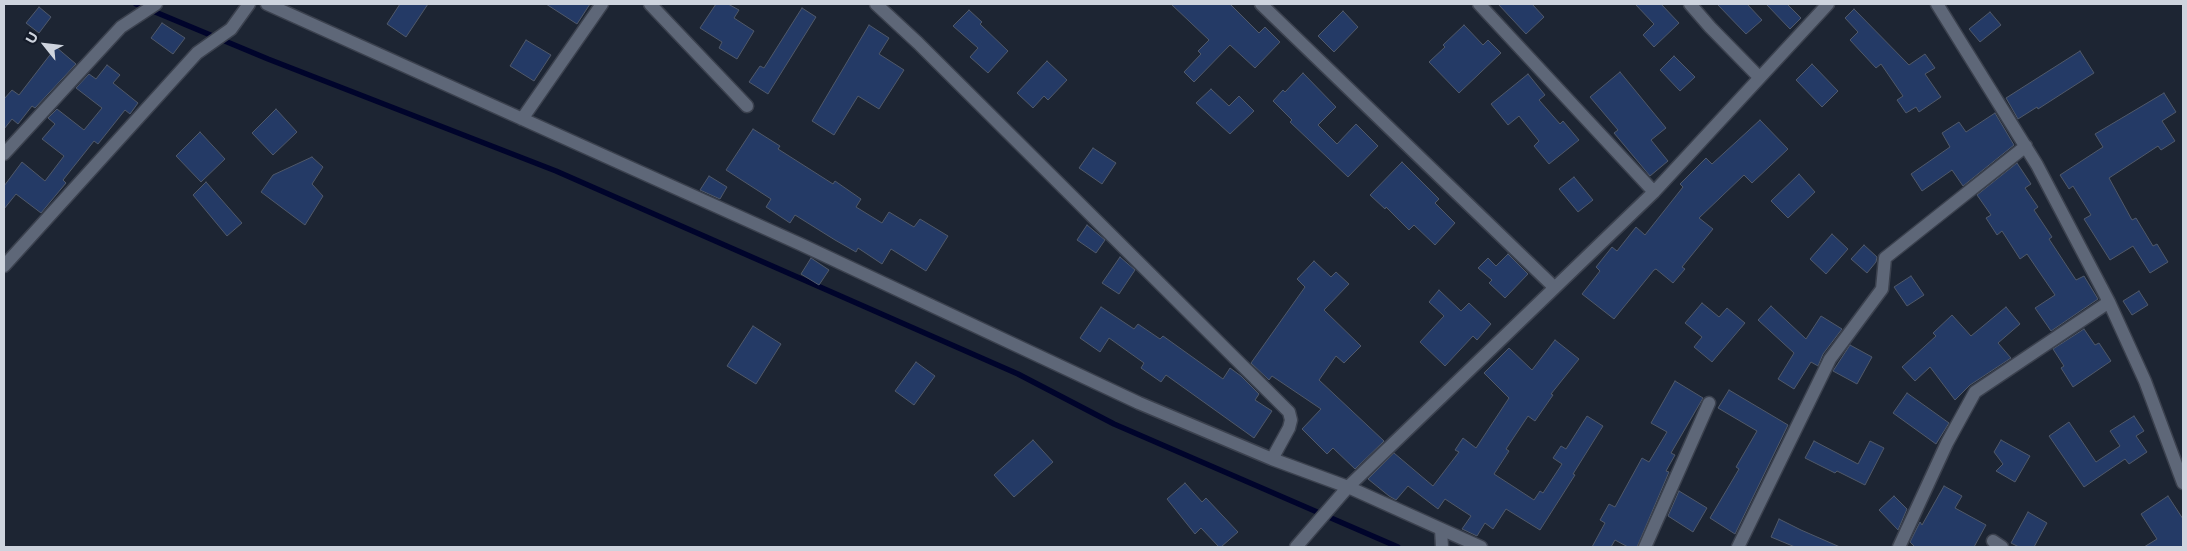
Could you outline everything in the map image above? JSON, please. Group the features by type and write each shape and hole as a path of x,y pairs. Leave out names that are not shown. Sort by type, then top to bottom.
{"street":[{"path":"4,154 99,49 121,28 156,4"},
{"path":"4,266 197,52 231,30 249,4"},
{"path":"267,4 800,244 1138,403 1272,459 1348,487 1482,547"},
{"path":"522,119 602,4"},
{"path":"650,4 747,106"},
{"path":"876,4 918,43 1289,412 1291,420 1289,428 1272,459"},
{"path":"1261,4 1554,286"},
{"path":"1479,4 1654,192"},
{"path":"1690,4 1759,77"},
{"path":"1296,547 1348,487 1554,286 1654,192 1828,4"},
{"path":"1937,4 2026,146 2109,302 2145,381 2183,483"},
{"path":"1738,547 1830,359 1882,289 1885,258 2026,146"},
{"path":"1899,547 1947,443 1975,392 2109,302"},
{"path":"1646,547 1709,403"},
{"path":"1441,529 1442,547"}],"building":[{"path":"400,4 428,4 406,37 387,24"},
{"path":"546,4 590,4 577,24"},
{"path":"716,4 728,4 739,10 734,18 754,31 737,59 719,48 722,42 700,28"},
{"path":"1171,4 1230,4 1259,33 1265,27 1280,42 1255,68 1230,45 1194,82 1184,72 1201,54 1198,51 1209,40"},
{"path":"1498,4 1532,4 1544,17 1526,34"},
{"path":"1635,4 1661,4 1679,23 1654,47 1643,35 1654,24"},
{"path":"1717,4 1747,4 1762,20 1746,34"},
{"path":"1766,4 1787,4 1801,18 1790,29"},
{"path":"39,7 51,17 39,33 26,23"},
{"path":"802,8 816,17 768,94 749,82 760,66 764,68"},
{"path":"1854,9 1909,65 1925,54 1935,68 1925,74 1941,97 1919,112 1916,107 1906,113 1897,100 1903,96 1881,64 1876,68 1850,40 1858,32 1845,18"},
{"path":"969,10 982,22 980,24 1008,51 988,73 970,57 978,48 953,26"},
{"path":"1343,11 1358,27 1334,52 1318,36"},
{"path":"1990,12 2001,25 1980,42 1969,29"},
{"path":"162,23 185,38 173,54 151,38"},
{"path":"869,25 889,38 879,54 904,70 879,109 858,96 834,135 812,121"},
{"path":"1464,25 1483,45 1488,40 1501,53 1459,93 1429,62 1445,47 1443,45"},
{"path":"526,40 551,55 534,81 510,66"},
{"path":"56,47 76,64 35,108 32,106 18,124 12,119 4,129 4,99 12,90 19,95"},
{"path":"2080,51 2094,73 2038,109 2037,107 2018,119 2006,98"},
{"path":"1674,56 1695,77 1680,91 1660,70"},
{"path":"1047,61 1067,80 1048,100 1044,96 1033,108 1017,93"},
{"path":"1812,64 1838,91 1822,107 1796,80"},
{"path":"107,65 120,75 113,83 138,103 130,114 125,110 98,144 94,141 63,180 66,183 41,213 16,194 4,209 4,186 22,162 45,181 64,156 42,139 55,124 48,118 57,109 84,130 102,108 76,88 89,74 96,79"},
{"path":"1620,72 1666,128 1651,140 1668,161 1650,176 1614,133 1618,130 1590,97"},
{"path":"1303,73 1336,107 1318,125 1337,144 1356,124 1378,146 1348,177 1290,122 1292,120 1273,101 1283,90 1285,92"},
{"path":"1528,74 1545,95 1539,100 1560,124 1563,121 1579,140 1549,164 1534,146 1539,141 1519,116 1508,125 1491,104"},
{"path":"1211,89 1229,106 1239,96 1254,111 1230,134 1196,103"},
{"path":"2164,93 2176,112 2162,121 2175,141 2161,150 2158,146 2109,178 2132,220 2136,218 2153,246 2157,244 2168,262 2150,273 2133,246 2110,260 2084,219 2091,215 2073,186 2069,189 2060,175 2103,147 2095,134"},
{"path":"276,109 297,132 273,155 252,133"},
{"path":"1995,113 2014,145 1963,186 1952,170 1922,191 1911,174 1950,147 1942,133 1959,122 1966,132"},
{"path":"1760,120 1788,149 1752,183 1744,175 1699,218 1713,229 1682,267 1685,269 1673,283 1656,269 1654,270 1614,319 1582,294 1600,271 1596,267 1612,247 1617,251 1636,227 1645,235 1683,187 1680,184 1706,158 1712,164"},
{"path":"753,129 780,146 778,149 833,184 835,181 861,199 856,207 882,223 889,212 914,227 920,219 948,236 926,271 891,249 882,264 858,248 856,252 795,215 790,223 766,207 771,199 726,170"},
{"path":"200,132 225,159 201,182 176,156"},
{"path":"1093,148 1116,163 1102,184 1079,168"},
{"path":"312,157 323,167 312,184 323,196 305,225 261,192 273,175"},
{"path":"1402,162 1439,199 1435,203 1455,223 1435,245 1414,225 1409,230 1386,207 1385,209 1370,195"},
{"path":"2017,163 2031,184 2025,188 2038,207 2034,210 2052,237 2049,239 2076,280 2084,276 2098,299 2051,331 2035,308 2055,295 2027,254 2020,259 2002,231 1997,235 1986,218 1991,215 1977,195"},
{"path":"1799,174 1815,192 1788,218 1771,201"},
{"path":"709,176 727,187 720,199 700,190"},
{"path":"1574,177 1593,200 1578,212 1559,189"},
{"path":"206,182 242,223 227,236 193,195"},
{"path":"1087,225 1105,240 1096,253 1077,240"},
{"path":"1832,234 1848,249 1826,274 1810,259"},
{"path":"1864,245 1877,257 1876,262 1867,273 1851,259"},
{"path":"1508,254 1528,274 1505,298 1489,283 1492,280 1478,268 1488,258 1496,266"},
{"path":"1120,257 1135,270 1119,294 1102,283"},
{"path":"811,258 829,270 819,285 801,274"},
{"path":"1314,261 1331,277 1336,272 1349,284 1324,310 1361,346 1344,363 1336,356 1319,380 1384,441 1355,469 1333,448 1327,454 1302,429 1321,409 1272,376 1269,380 1251,363 1305,287 1297,279"},
{"path":"1911,276 1924,295 1907,306 1894,287"},
{"path":"1439,290 1461,311 1469,303 1491,324 1477,340 1473,336 1445,366 1420,342 1444,316 1429,302"},
{"path":"2139,291 2148,305 2132,315 2123,301"},
{"path":"1702,303 1719,317 1727,308 1745,323 1712,362 1694,347 1702,337 1685,323"},
{"path":"1771,306 1806,339 1821,316 1842,329 1823,354 1818,366 1811,362 1794,389 1778,379 1794,353 1758,320"},
{"path":"1101,307 1134,329 1138,324 1160,339 1163,336 1223,379 1230,368 1241,376 1259,394 1255,400 1272,411 1254,438 1166,375 1161,382 1141,368 1144,363 1109,338 1100,352 1080,338"},
{"path":"2006,307 2020,324 1998,343 2011,358 1970,385 1955,400 1930,367 1915,381 1902,367 1936,336 1933,333 1952,315 1971,336"},
{"path":"753,326 781,344 756,384 727,366"},
{"path":"2084,329 2095,345 2099,343 2111,361 2073,387 2061,368 2064,366 2053,349"},
{"path":"1555,340 1579,359 1551,394 1553,395 1535,421 1528,416 1506,449 1509,451 1494,474 1534,500 1540,491 1543,493 1562,464 1553,458 1561,446 1566,449 1587,416 1603,426 1540,530 1506,509 1493,529 1485,523 1477,536 1462,529 1471,516 1445,499 1438,509 1408,486 1396,500 1368,479 1394,453 1433,486 1459,452 1455,450 1463,438 1476,448 1509,398 1484,373 1509,348 1532,370"},
{"path":"1850,345 1872,357 1857,384 1833,371"},
{"path":"916,362 935,376 914,405 895,391"},
{"path":"1675,381 1703,398 1671,453 1675,455 1666,471 1669,472 1637,547 1628,547 1615,540 1611,547 1592,547 1605,523 1600,520 1609,504 1615,507 1642,458 1649,462 1667,432 1651,423"},
{"path":"1729,390 1788,425 1735,534 1710,518 1739,469 1736,467 1757,431 1718,408"},
{"path":"1907,393 1949,423 1936,444 1893,413"},
{"path":"2134,416 2144,431 2136,436 2147,452 2129,464 2125,459 2084,487 2049,436 2069,422 2096,462 2120,446 2110,431"},
{"path":"1033,440 1053,462 1014,497 994,475"},
{"path":"2001,440 2030,456 2015,482 1996,471 2003,464 1994,452"},
{"path":"1814,441 1858,464 1870,441 1884,448 1865,485 1805,458"},
{"path":"1185,483 1202,502 1206,498 1238,532 1221,547 1201,528 1195,534 1167,499"},
{"path":"1944,486 1962,496 1955,508 1986,525 1974,547 1915,547 1910,542 1920,522 1922,525"},
{"path":"1679,491 1707,508 1693,532 1668,516"},
{"path":"1894,496 1907,509 1898,530 1879,510"},
{"path":"2168,496 2183,519 2183,547 2144,547 2157,539 2141,514"},
{"path":"2028,512 2047,523 2034,547 2019,547 2011,543"},
{"path":"1779,519 1840,547 1795,547 1771,537"}],"waterway":[{"path":"136,4 268,59 556,171 1018,374 1114,424 1398,547"}]}
